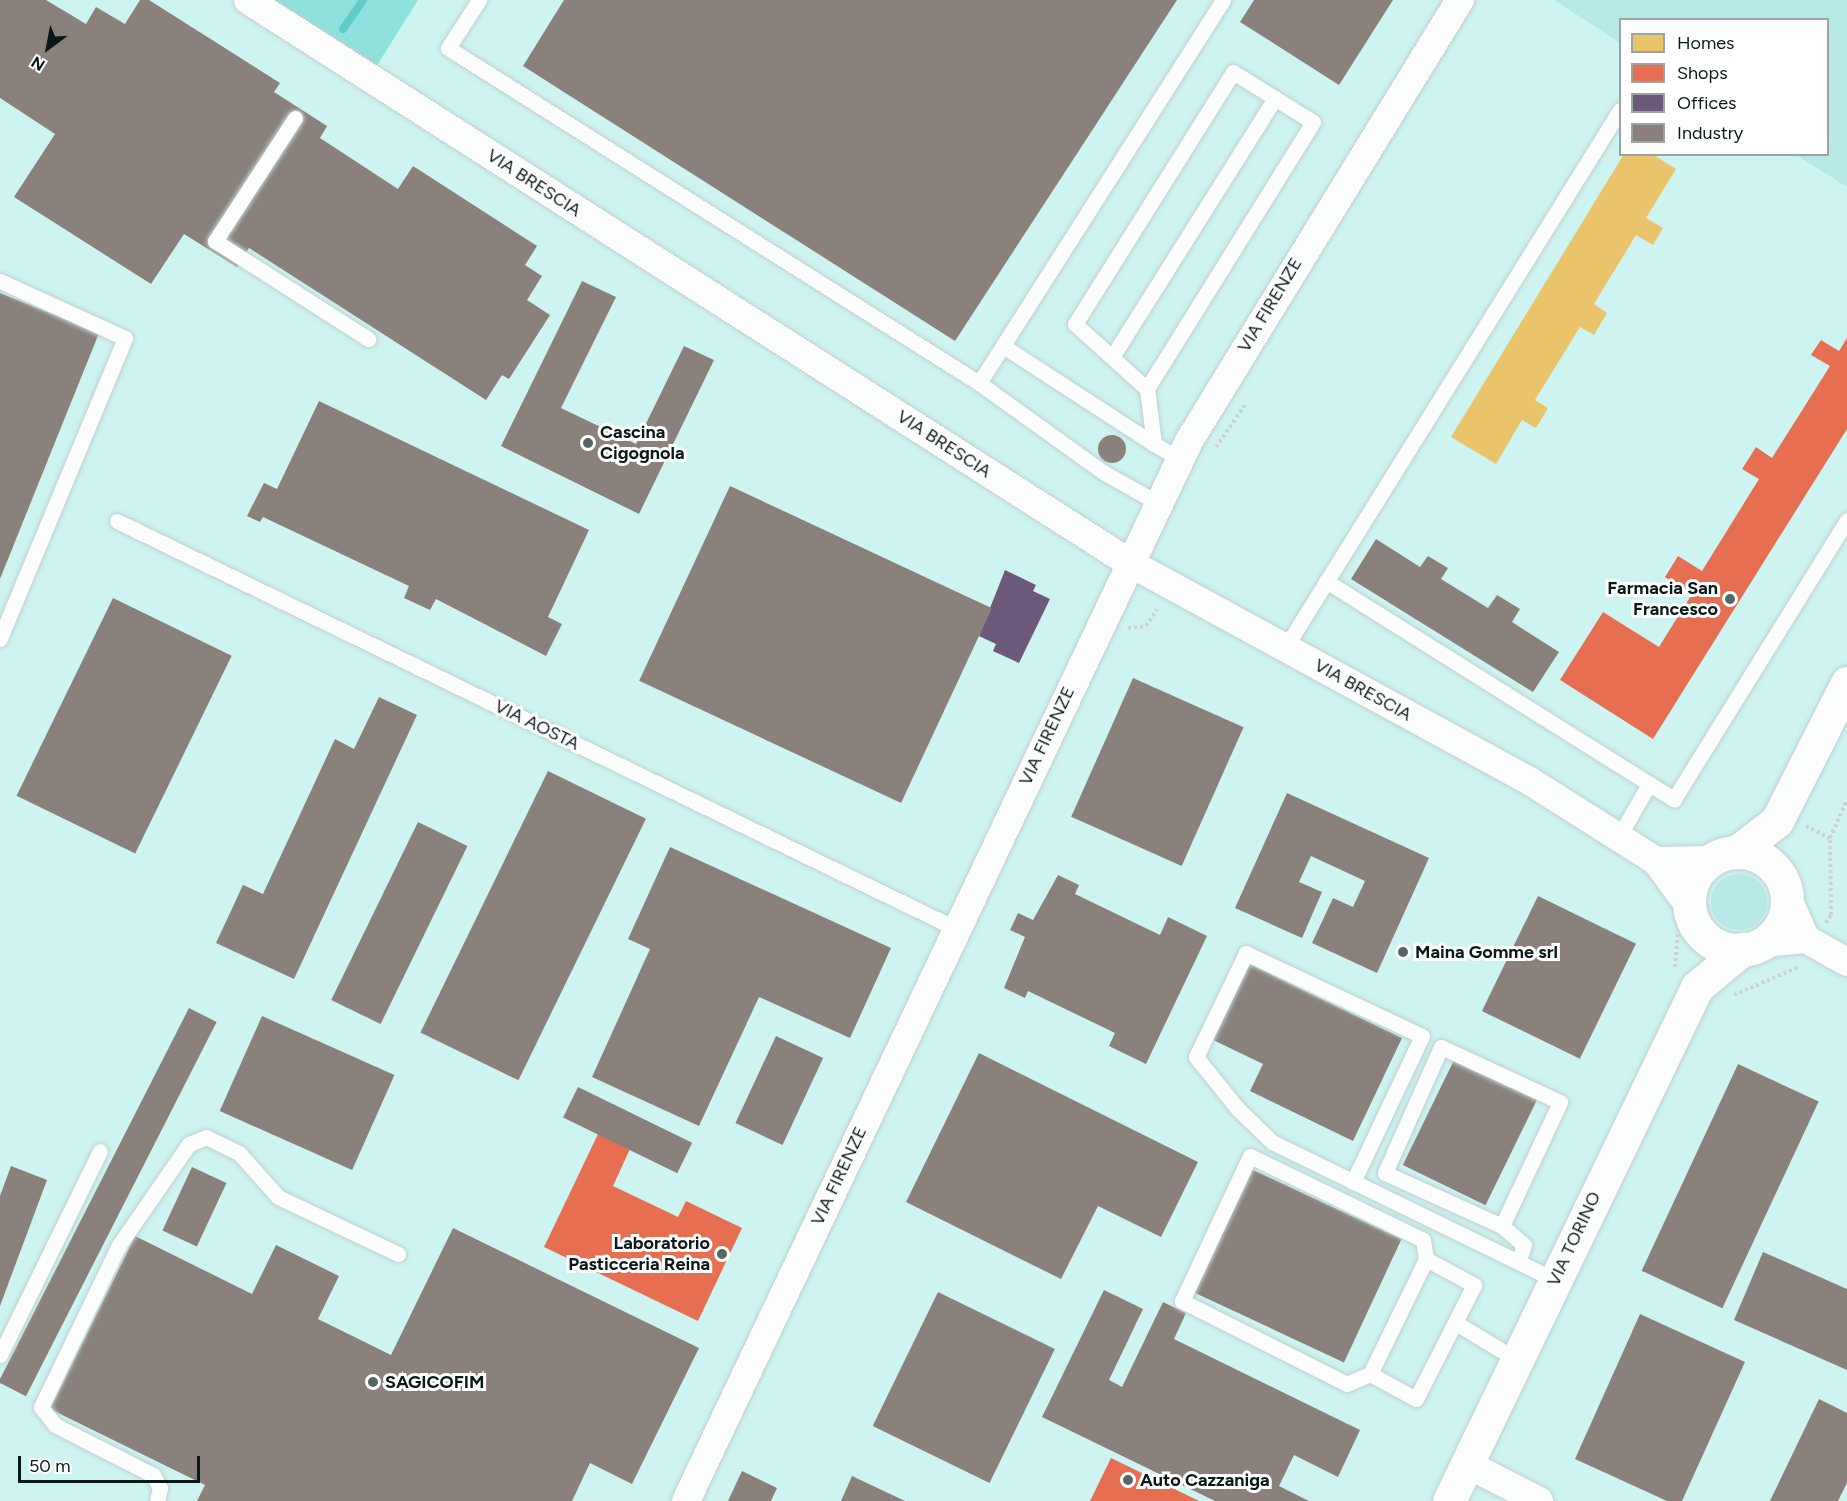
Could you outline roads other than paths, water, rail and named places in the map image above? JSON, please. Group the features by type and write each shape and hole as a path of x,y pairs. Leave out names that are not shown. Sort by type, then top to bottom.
{"street":[{"name":"VIA BRESCIA","path":"248,0 1128,562 1528,780 1656,861 1688,919"},
{"name":"VIA FIRENZE","path":"686,1501 1128,562 1180,459 1460,0"},
{"name":"VIA TORINO","path":"1699,983 1688,919 1692,885 1724,856 1777,821 1847,683"},
{"name":"VIA TORINO","path":"1449,1501 1699,983 1779,929 1783,886 1777,821"},
{"path":"1656,861 1724,856 1761,857 1783,886 1810,941 1847,962"},
{"path":"1688,919 1713,943 1753,946 1810,941"},
{"path":"1467,1464 1539,1501"}],"lane":[{"path":"479,0 448,48 979,383 1103,472 1158,503"},
{"path":"979,383 1222,0"},
{"path":"1147,389 1075,324 1233,72 1313,122 1147,389 1154,444"},
{"path":"1112,357 1275,98"},
{"path":"1285,648 1619,112"},
{"path":"295,118 215,241 368,339"},
{"path":"0,281 124,338 0,639"},
{"path":"1003,345 1180,459"},
{"path":"1326,581 1674,799 1847,520"},
{"name":"VIA AOSTA","path":"117,521 957,928"},
{"path":"1618,838 1649,784"},
{"path":"1353,1182 1422,1036 1245,953 1196,1057 1272,1142 1353,1182 1555,1280"},
{"path":"1502,1226 1560,1102 1442,1047 1385,1173 1502,1226 1524,1245 1518,1262"},
{"path":"157,1501 160,1488 153,1474 55,1425 41,1407 120,1245 189,1144 206,1137 239,1153 278,1197 398,1254"},
{"path":"0,1355 100,1151"},
{"path":"1250,1156 1423,1240 1426,1259 1370,1374 1347,1384 1182,1301 1250,1156"},
{"path":"1370,1374 1416,1399 1456,1323 1474,1285 1426,1259"},
{"path":"1456,1323 1517,1359"}],"waterway":[{"path":"343,29 363,0"}],"place":[{"name":"Cascina Cigognola","path":"588,443"},
{"name":"Farmacia San Francesco","path":"1730,599"},
{"name":"Maina Gomme srl","path":"1403,952"},
{"name":"Laboratorio Pasticceria Reina","path":"722,1254"},
{"name":"SAGICOFIM","path":"373,1382"},
{"name":"Auto Cazzaniga","path":"1128,1480"}]}
